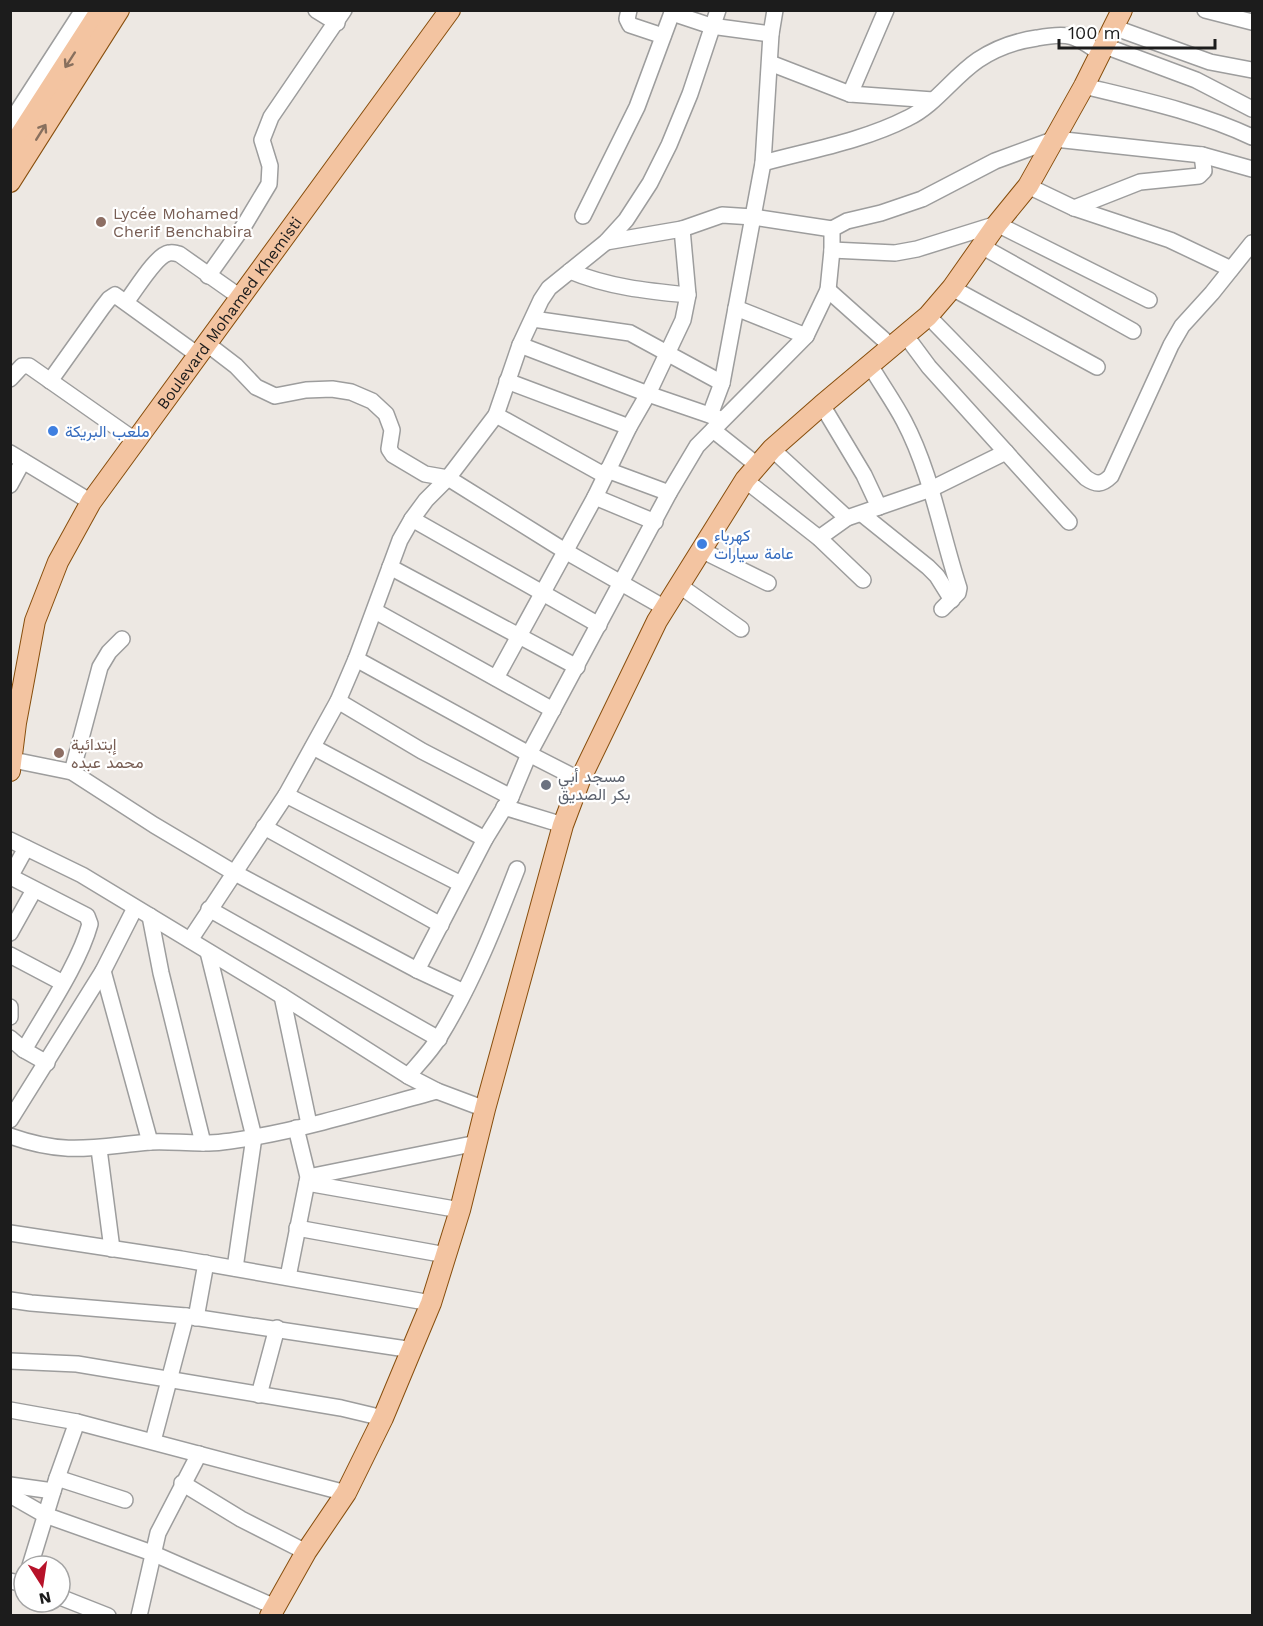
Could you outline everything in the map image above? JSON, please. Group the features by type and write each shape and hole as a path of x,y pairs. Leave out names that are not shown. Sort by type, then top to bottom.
{"main road":[{"path":"10,151 101,10"},
{"path":"10,182 119,10"},
{"name":"Boulevard Mohamed Khemisti","path":"12,766 13,722 35,621 58,562 91,502 450,10"},
{"path":"272,1611 306,1552 346,1493 413,1350 431,1303 460,1210 485,1109 563,825 580,780 665,608 751,473 772,449 928,316 952,288 997,224 1028,186 1084,86 1119,15"}],"street":[{"path":"10,123 83,10"},
{"path":"208,276 245,224 269,184 270,166 262,140 271,117 340,17 316,10"},
{"path":"629,10 627,19 630,25 663,36"},
{"path":"190,940 286,795 338,701 375,611 400,540 412,519 426,500 448,478 496,415 520,345 541,300 549,288 606,242 650,183 669,146 690,94 718,10"},
{"path":"715,421 763,163 771,34 775,10"},
{"path":"850,94 886,10"},
{"path":"1205,10 1252,22"},
{"path":"583,216 637,107 672,12 711,27 771,34"},
{"path":"1119,15 1210,62 1252,70"},
{"path":"763,163 875,132 910,117 977,61 1000,47 1048,36 1067,35 1079,38 1103,50 1196,80 1252,110"},
{"path":"770,63 850,94 933,100"},
{"path":"1084,86 1170,107 1252,137"},
{"path":"606,242 682,229 722,215 753,217 832,229 847,221 881,213 922,199 995,161 1055,139 1202,154 1252,169"},
{"path":"1074,208 1140,182 1199,176 1204,171 1205,163 1202,154"},
{"path":"1028,186 1074,208 1170,240 1231,269"},
{"path":"832,250 895,253 917,249 997,224 1149,300"},
{"path":"496,678 595,497 648,394 682,320 688,295 682,229"},
{"path":"417,970 485,839 508,802 529,754 656,522 669,493 697,446 715,421 806,336 828,290 832,229"},
{"path":"928,316 1086,478 1099,484 1111,477 1171,345 1182,326 1252,243"},
{"path":"982,247 1133,331"},
{"path":"126,302 155,263 171,252 178,254 240,297"},
{"path":"570,271 594,281 627,289 688,295"},
{"path":"952,288 1096,367"},
{"path":"828,290 899,341 929,367 1069,522"},
{"path":"50,381 109,299 116,295 202,349 236,366 256,387 275,396 306,390 332,389 351,392 372,401 386,414 392,430 389,449 393,455 425,474 448,478 665,608"},
{"path":"736,308 806,336"},
{"path":"533,319 630,333 722,383"},
{"path":"520,345 715,421 751,473 863,580"},
{"path":"10,379 17,370 26,365 29,366 136,441"},
{"path":"772,449 854,516 928,567 937,576 947,604 958,593 959,588 931,489 904,422 870,365"},
{"path":"507,381 629,427"},
{"path":"822,405 864,475 879,507"},
{"path":"496,415 606,472 669,493"},
{"path":"819,538 854,516 931,489 1006,452"},
{"path":"10,485 17,457 91,502"},
{"path":"595,497 656,522"},
{"path":"412,519 542,595 599,625"},
{"path":"701,550 768,583"},
{"path":"390,567 577,667"},
{"path":"680,586 741,629"},
{"path":"375,611 553,710"},
{"path":"72,772 100,667 105,657 122,639"},
{"path":"356,659 580,780"},
{"path":"338,701 508,802 563,825"},
{"path":"313,747 485,839"},
{"path":"12,766 72,772 233,872 417,970 464,992"},
{"path":"286,795 461,884"},
{"path":"264,826 441,925"},
{"path":"10,840 82,875 282,996 408,1076 437,1091 485,1109"},
{"path":"24,1050 63,983 88,932 89,919 10,877 26,848"},
{"path":"408,1076 439,1039 464,992 498,919 517,869"},
{"path":"10,933 34,890"},
{"path":"10,1120 103,971 135,908"},
{"path":"209,909 439,1039"},
{"path":"150,916 161,973 203,1143"},
{"path":"208,952 254,1137 235,1268"},
{"path":"10,955 63,983"},
{"path":"103,971 150,1142"},
{"path":"282,996 303,1126 308,1180 288,1277"},
{"path":"10,1008 10,1017"},
{"path":"10,1038 24,1050 47,1063"},
{"path":"10,1136 52,1148 99,1149 177,1141 203,1143 254,1137 437,1091"},
{"path":"308,1180 477,1143"},
{"path":"99,1149 112,1249"},
{"path":"308,1180 460,1210"},
{"path":"297,1228 446,1255"},
{"path":"10,1233 206,1263 431,1303"},
{"path":"153,1441 206,1263"},
{"path":"10,1300 191,1317 413,1350"},
{"path":"259,1395 277,1328"},
{"path":"10,1361 77,1364 341,1408 383,1418"},
{"path":"10,1410 77,1422 346,1493"},
{"path":"34,1554 77,1422"},
{"path":"139,1616 158,1533 199,1454"},
{"path":"183,1483 241,1519 306,1552"},
{"path":"10,1485 55,1485 125,1500"},
{"path":"10,1495 45,1515 152,1553 272,1611"},
{"path":"72,1602 108,1616"}],"place":[{"name":"Lycée Mohamed Cherif Benchabira","path":"101,222"},
{"name":"ملعب البريكة","path":"53,431"},
{"name":"كهرباء عامة سيارات","path":"702,544"},
{"name":"إبتدائية محمد عبده","path":"59,753"},
{"name":"مسجد أبي بكر الصديق","path":"546,785"}]}
